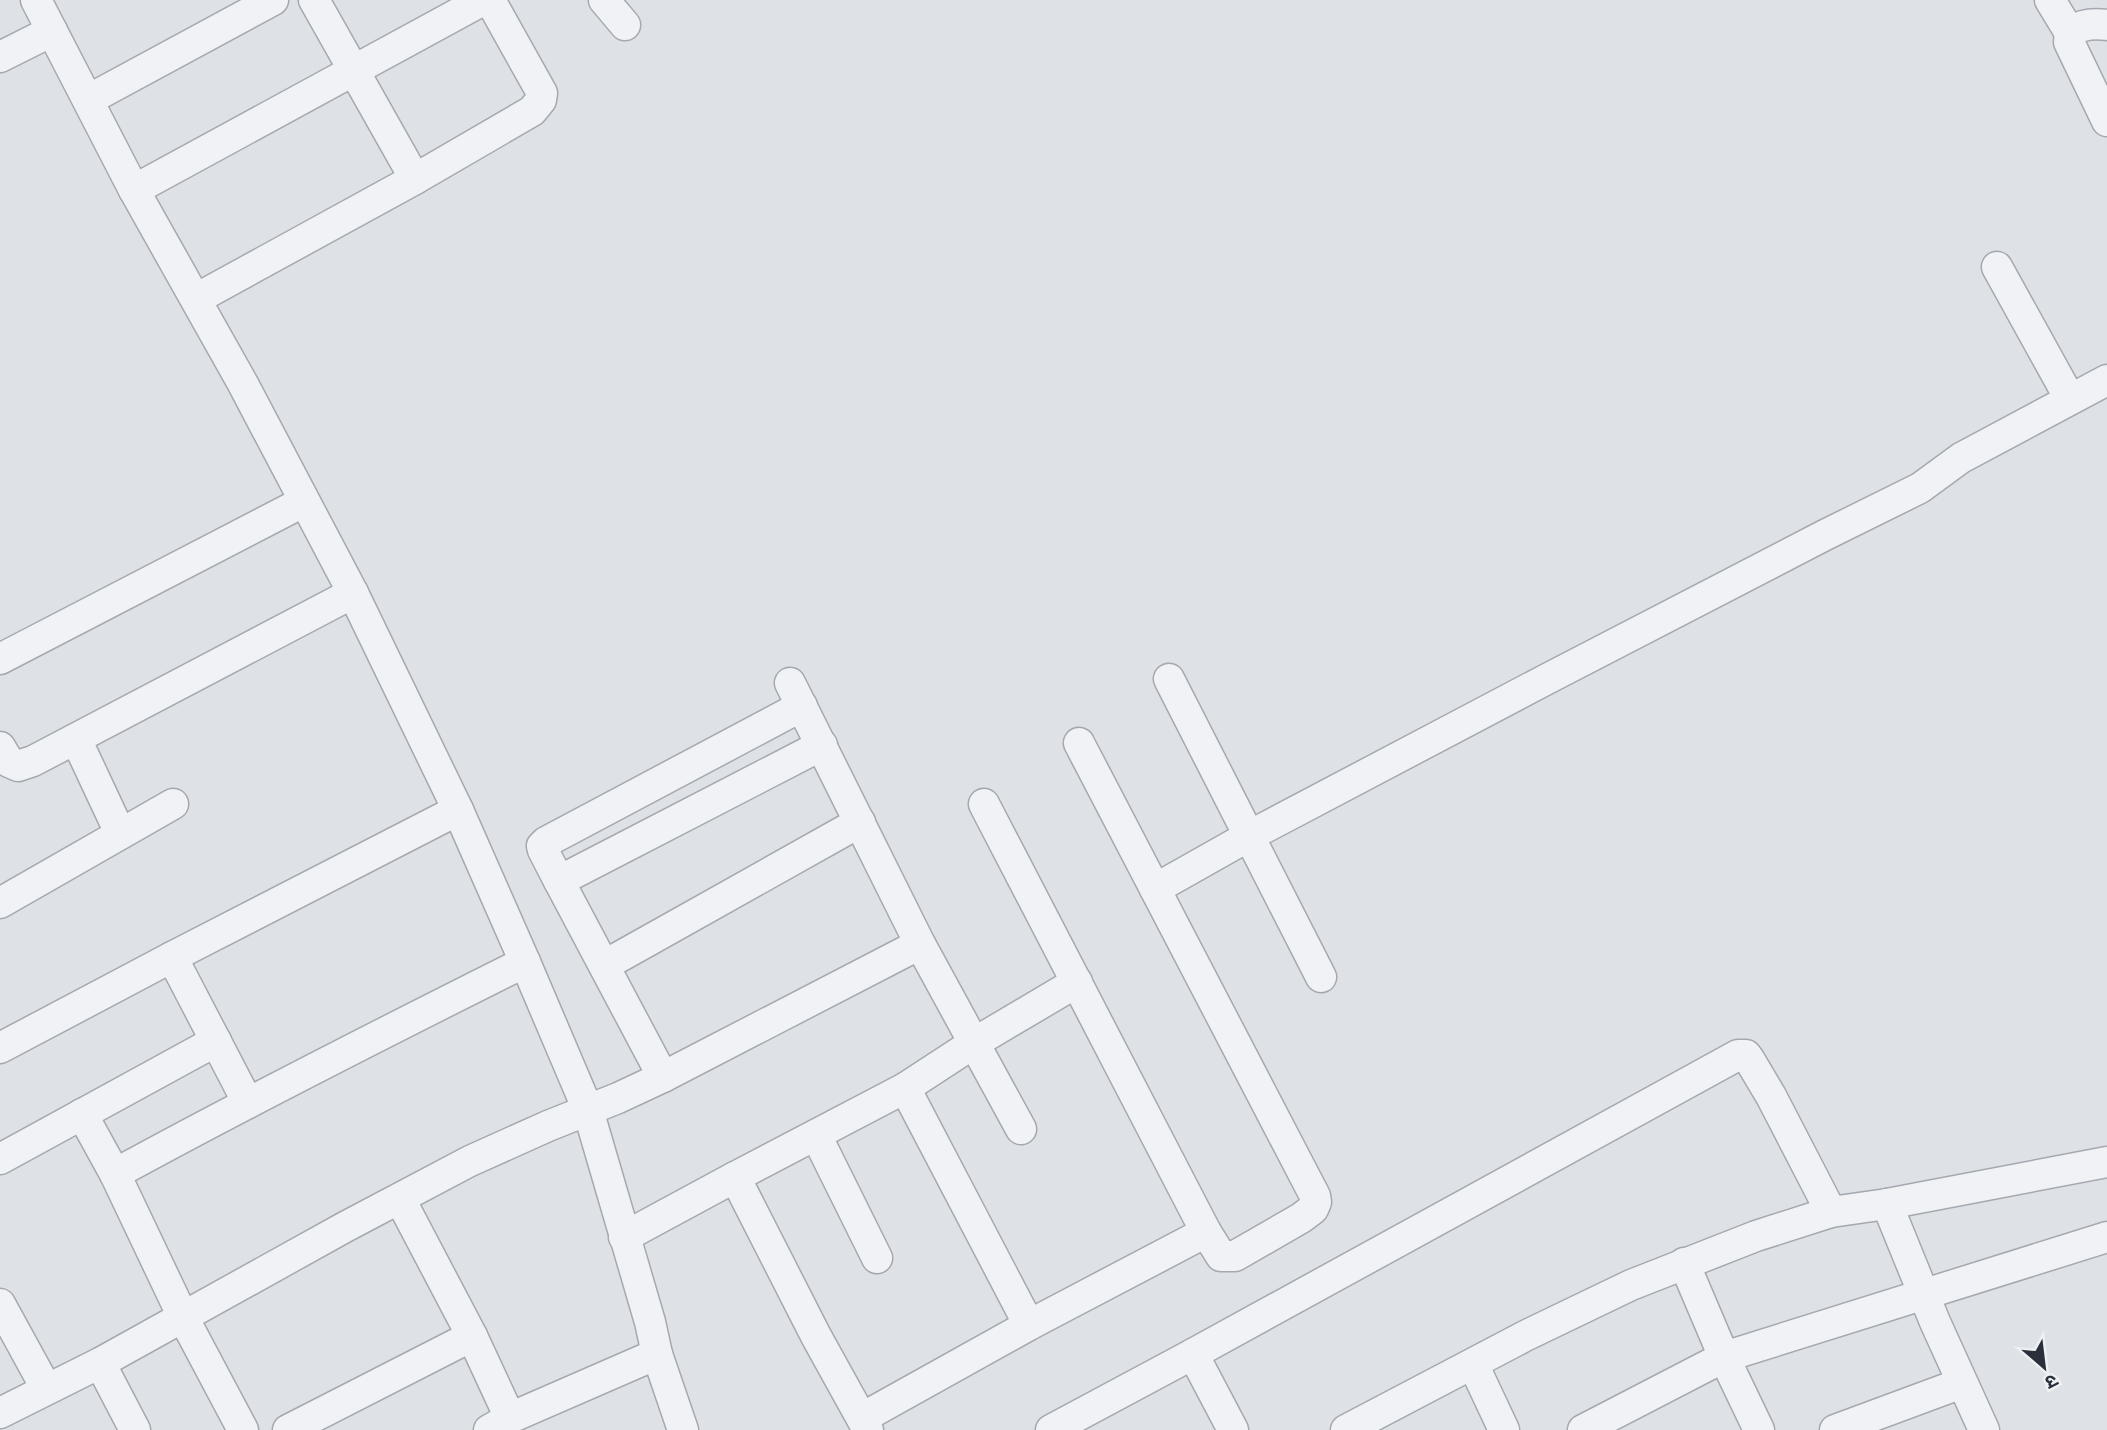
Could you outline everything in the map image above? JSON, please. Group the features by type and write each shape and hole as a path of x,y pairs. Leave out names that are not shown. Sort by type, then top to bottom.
{"street":[{"path":"36,0 134,190 243,384 353,593 458,810 588,1110 657,1354 683,1430"},
{"path":"88,100 273,0"},
{"path":"314,0 415,179"},
{"path":"134,190 483,0"},
{"path":"196,299 415,179 532,111 541,100 542,93 489,0"},
{"path":"604,0 625,24"},
{"path":"2050,0 2070,33 2069,42 2107,121"},
{"path":"2070,33 2094,23 2107,25"},
{"path":"0,57 52,31"},
{"path":"1997,267 2070,399"},
{"path":"1155,889 1249,836 1825,535 1913,492 1961,458 2107,380"},
{"path":"0,659 303,502"},
{"path":"0,747 9,762 18,766 33,761 353,593"},
{"path":"1169,679 1321,977"},
{"path":"663,1077 542,846 796,695 920,944 1021,1129"},
{"path":"76,739 120,833"},
{"path":"984,804 1206,1232 1221,1256 1235,1256 1301,1218 1313,1209 1315,1196 1079,743"},
{"path":"559,881 821,745"},
{"path":"0,902 173,804"},
{"path":"3,1041 458,810"},
{"path":"604,965 860,822"},
{"path":"5,1418 46,1388 100,1363 470,1161 663,1077 920,944"},
{"path":"172,957 248,1103"},
{"path":"114,1174 525,962"},
{"path":"624,1237 905,1088 1076,982"},
{"path":"0,1159 216,1041"},
{"path":"1051,1430 1738,1055 1746,1055 1771,1096 1831,1212"},
{"path":"905,1088 1029,1325"},
{"path":"82,1114 183,1317 243,1430"},
{"path":"816,1135 877,1258"},
{"path":"1346,1430 1566,1316 1684,1263 1756,1236 1831,1212 1887,1204 2107,1162"},
{"path":"735,1177 865,1424 1029,1325 1206,1232"},
{"path":"400,1199 472,1336 500,1424 657,1354"},
{"path":"1887,1204 1923,1295 1984,1430"},
{"path":"1583,1430 1724,1357 2107,1237"},
{"path":"1684,1263 1759,1430"},
{"path":"0,1304 46,1388"},
{"path":"288,1430 472,1336"},
{"path":"1193,1354 1233,1430"},
{"path":"100,1363 135,1430"},
{"path":"1474,1364 1504,1430"},
{"path":"1835,1430 1962,1383"}]}
